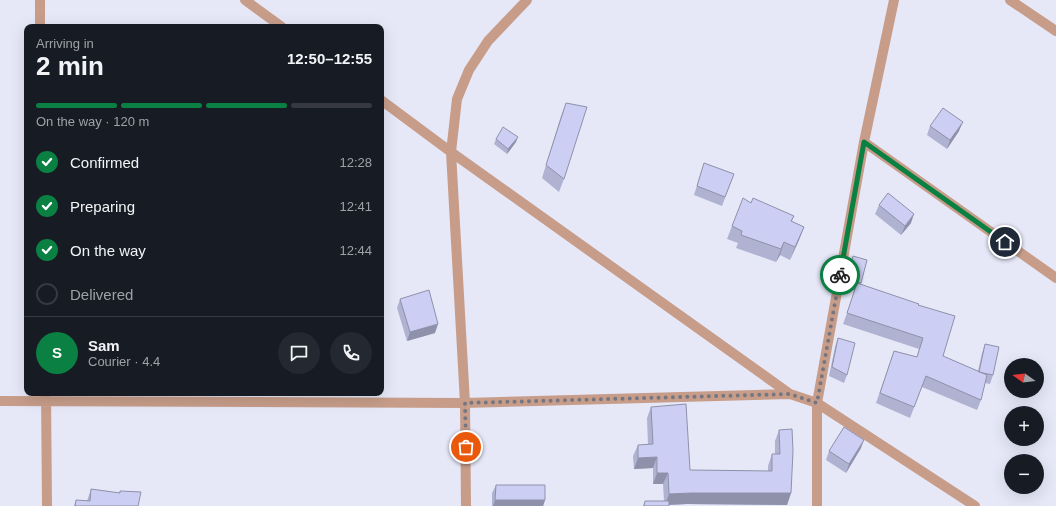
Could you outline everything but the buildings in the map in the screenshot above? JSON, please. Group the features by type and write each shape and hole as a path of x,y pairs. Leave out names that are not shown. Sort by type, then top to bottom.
{"street":[{"path":"40,0 40,24"},
{"path":"245,0 278,24"},
{"path":"466,506 465,403 451,152 457,99 469,70 488,41 527,0"},
{"path":"817,506 817,403 864,142 894,0"},
{"path":"1010,0 1056,31"},
{"path":"384,102 451,152 790,394 817,403 975,506"},
{"path":"864,142 1056,278"},
{"path":"0,401 46,397 465,403 790,394"},
{"path":"46,397 47,506"}],"way so far":[{"path":"466,447 465,403 790,394 817,403 840,275"}],"route":[{"path":"840,275 864,142 1005,242"}]}
